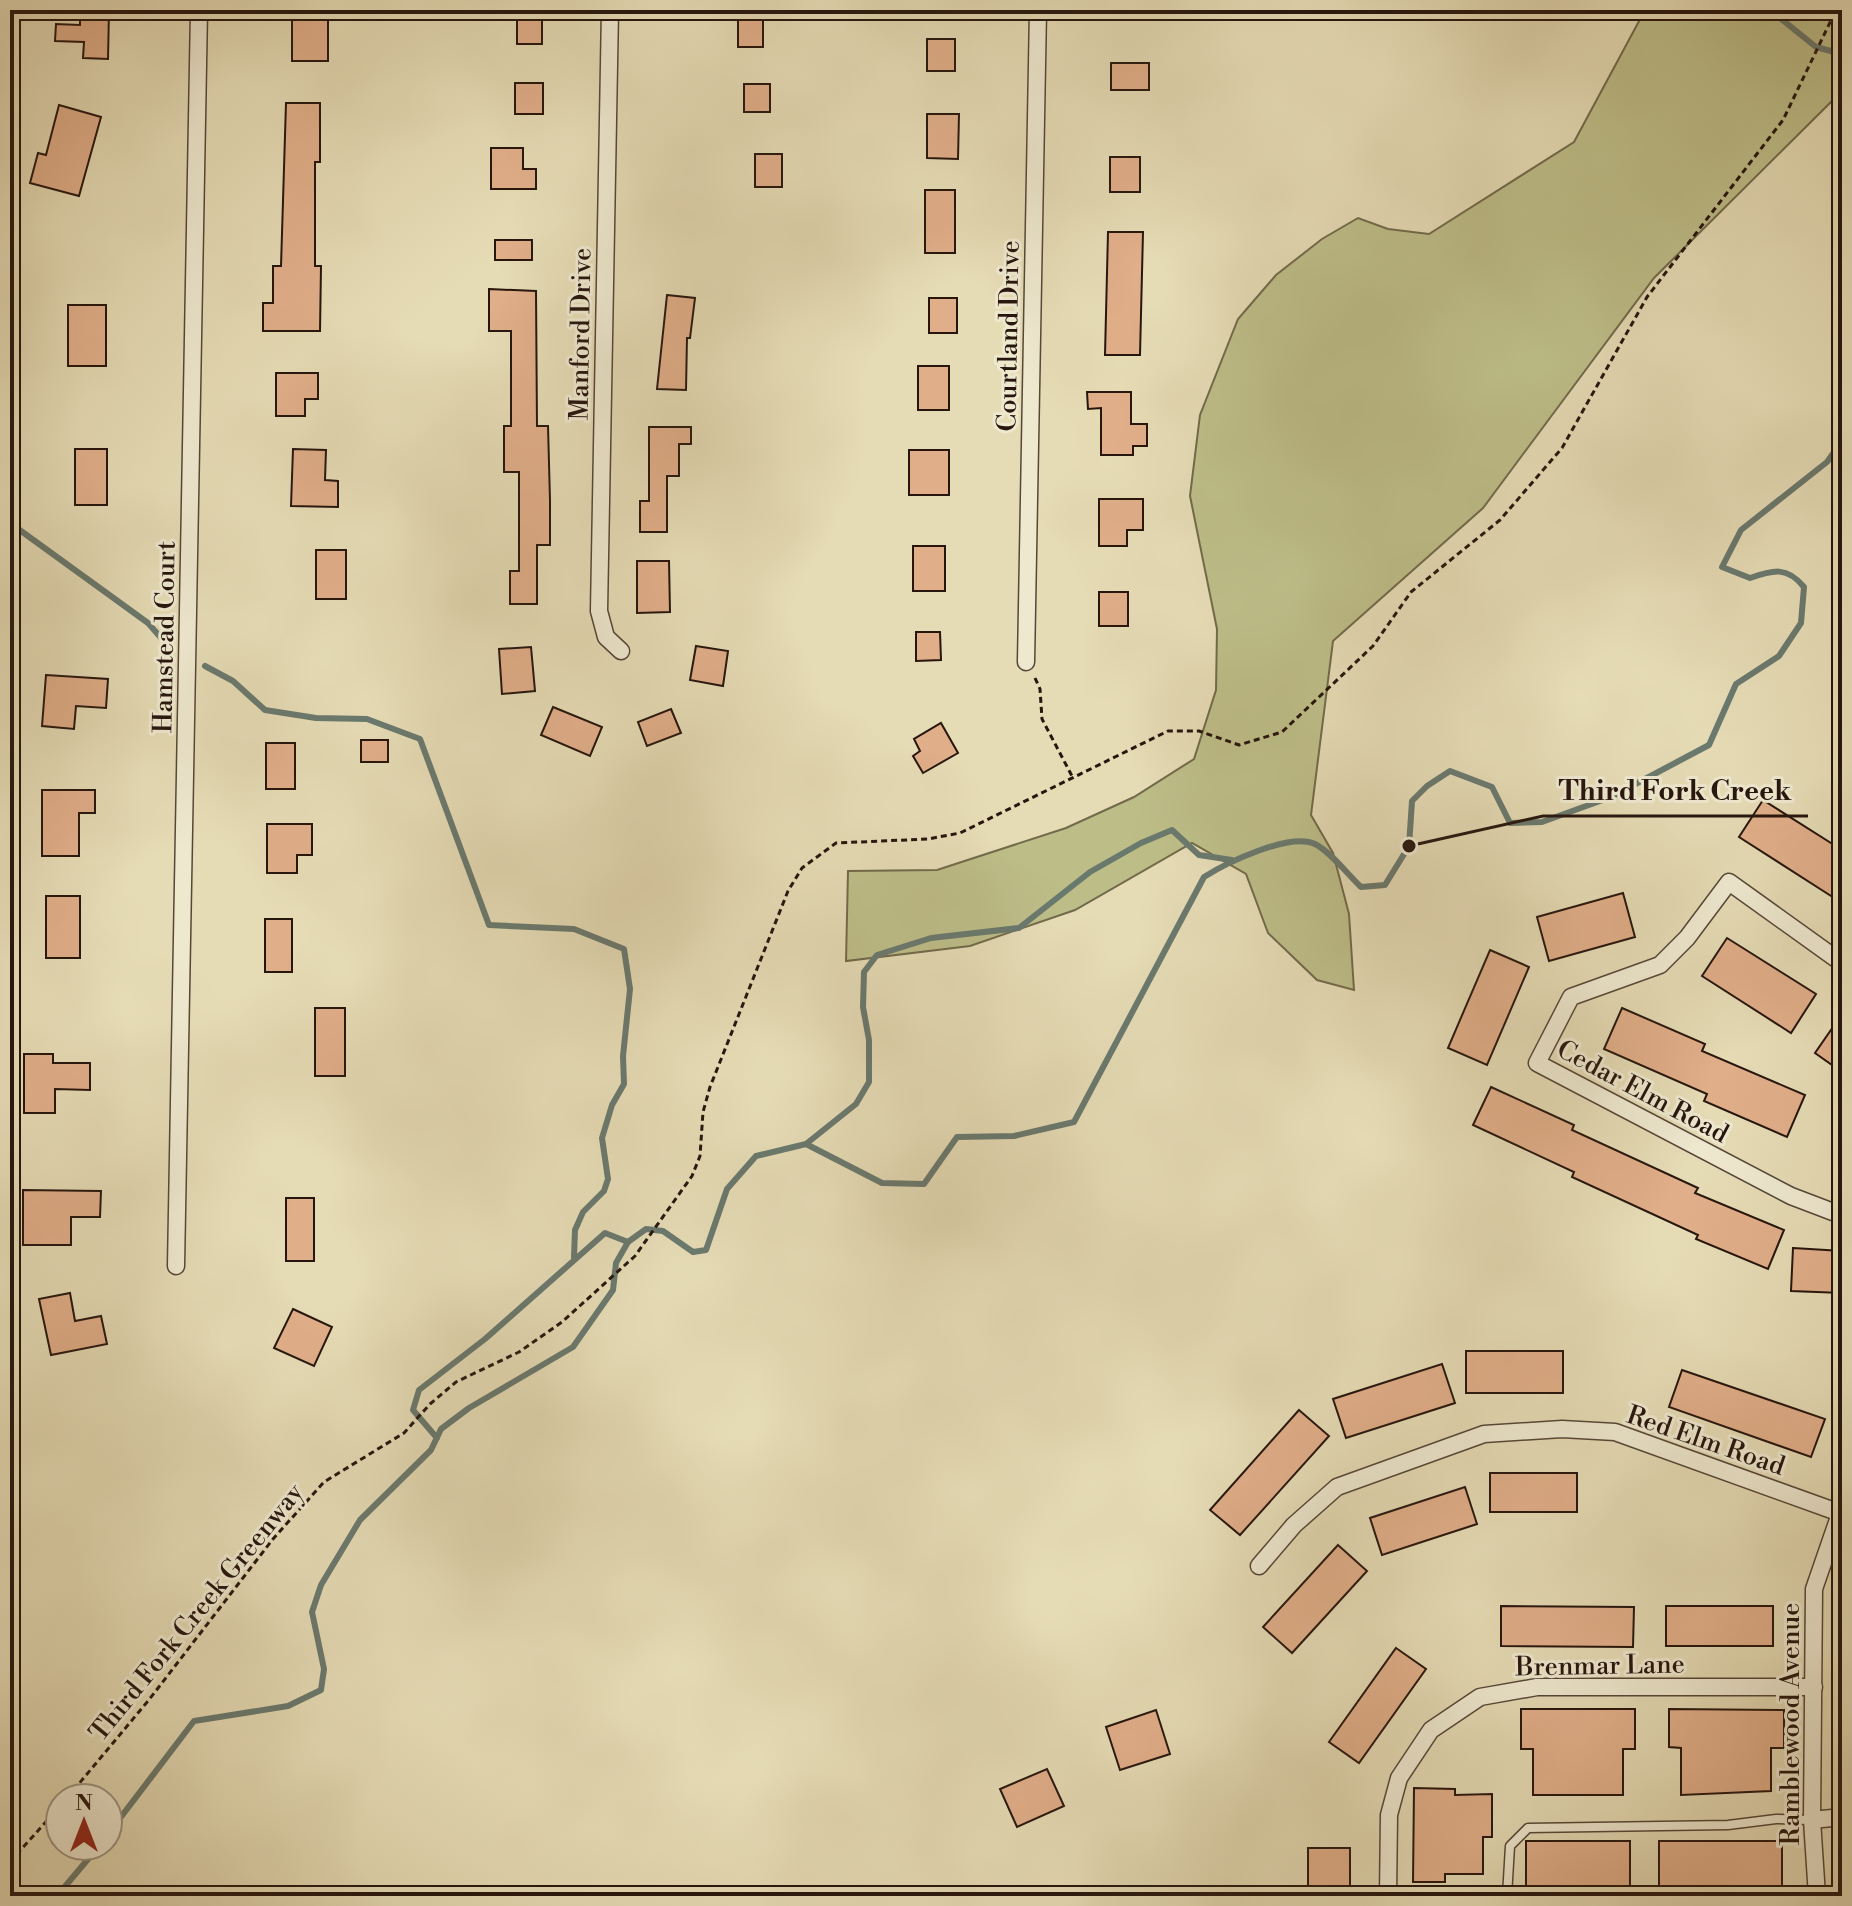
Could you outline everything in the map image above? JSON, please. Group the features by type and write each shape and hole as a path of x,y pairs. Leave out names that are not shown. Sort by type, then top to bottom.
{"street":[{"name":"Hamstead Court","path":"176,1266 199,10"},
{"name":"Manford Drive","path":"610,10 599,611 606,637 621,651"},
{"name":"Courtland Drive","path":"1026,662 1038,10"},
{"name":"Cedar Elm Road","path":"1842,963 1729,882 1687,938 1660,965 1571,997 1537,1063 1791,1196 1833,1212 1842,1211"},
{"name":"Red Elm Road","path":"1259,1566 1294,1525 1337,1487 1484,1434 1562,1429 1615,1432 1841,1511"},
{"name":"Ramblewood Avenue","path":"1817,1896 1812,1820 1814,1589 1841,1511"},
{"name":"Brenmar Lane","path":"1388,1896 1389,1815 1399,1778 1431,1730 1472,1701 1527,1687 1814,1687"},
{"path":"1812,1820 1842,1817"}],"lane":[{"path":"1507,1896 1510,1846 1528,1828 1728,1825 1776,1819 1812,1820"}],"path":[{"name":"Third Fork Creek Greenway","path":"80,1782 148,1701 273,1539 324,1482 404,1433 430,1404 456,1382 519,1352 599,1290 635,1256 683,1191 700,1156 703,1112 710,1087 788,891 802,868 836,843 960,833 1168,731 1199,731 1239,745 1282,732 1373,646 1411,592 1500,520 1562,448 1647,297 1730,193 1783,120 1836,10"},
{"path":"1026,662 1040,689 1042,719 1073,778"},
{"path":"10,1862 44,1824"}],"green space":[{"path":"1645,10 1842,10 1842,91 1654,278 1483,508 1333,641 1311,815 1333,853 1349,914 1354,990 1317,980 1268,933 1246,874 1192,843 1075,910 970,946 846,961 848,871 937,870 1066,828 1134,797 1194,759 1216,690 1217,629 1190,496 1200,415 1238,319 1276,275 1322,239 1358,218 1388,229 1429,234 1574,142"}],"building":[{"path":"80,10 109,10 108,59 83,58 84,42 55,41 56,24 80,25"},
{"path":"738,10 763,10 763,47 738,47"},
{"path":"517,15 542,15 542,44 517,44"},
{"path":"292,16 328,16 328,61 292,61"},
{"path":"927,39 955,39 955,71 927,71"},
{"path":"1111,63 1149,63 1149,90 1111,90"},
{"path":"515,83 543,83 543,114 515,114"},
{"path":"744,84 770,84 770,112 744,112"},
{"path":"286,103 320,103 320,162 315,162 315,266 321,266 320,331 263,331 263,303 273,303 273,266 281,266"},
{"path":"59,105 101,117 79,196 30,183 38,153 46,155"},
{"path":"927,114 959,114 958,159 927,158"},
{"path":"491,148 523,148 523,169 536,169 536,189 491,189"},
{"path":"755,154 782,154 782,187 755,187"},
{"path":"1110,157 1140,157 1140,192 1110,192"},
{"path":"925,190 955,190 955,253 925,253"},
{"path":"1108,232 1143,232 1140,355 1105,355"},
{"path":"495,240 532,240 532,260 495,260"},
{"path":"489,289 536,291 537,426 548,426 550,500 550,545 537,545 537,604 510,604 510,571 519,571 519,472 504,472 504,426 511,426 511,331 489,331"},
{"path":"667,295 695,298 690,338 687,338 686,390 657,389"},
{"path":"929,298 957,298 957,333 929,333"},
{"path":"68,305 106,305 106,366 68,366"},
{"path":"918,366 949,366 949,410 918,410"},
{"path":"276,373 318,373 318,399 305,399 305,416 276,416"},
{"path":"1087,392 1131,392 1131,424 1147,424 1147,446 1133,446 1133,455 1101,455 1101,408 1088,409"},
{"path":"649,427 691,427 691,444 679,444 679,476 667,476 667,532 640,532 640,501 649,501"},
{"path":"75,449 107,449 107,505 75,505"},
{"path":"293,449 326,450 325,480 338,481 338,507 291,506"},
{"path":"909,450 949,450 949,495 909,495"},
{"path":"1099,499 1143,499 1143,530 1127,530 1127,546 1099,546"},
{"path":"913,546 945,546 945,591 913,591"},
{"path":"316,550 346,550 346,599 316,599"},
{"path":"637,561 669,561 670,612 637,613"},
{"path":"1099,592 1128,592 1128,626 1099,626"},
{"path":"916,632 940,632 941,660 916,661"},
{"path":"696,646 728,651 723,686 690,680"},
{"path":"531,647 535,691 502,694 499,649"},
{"path":"46,675 108,679 106,708 76,706 74,729 42,726"},
{"path":"553,707 602,727 590,756 541,735"},
{"path":"671,709 681,733 647,746 638,722"},
{"path":"941,723 958,753 923,773 913,756 920,751 914,739"},
{"path":"361,740 388,740 388,762 361,762"},
{"path":"266,743 295,743 295,789 266,789"},
{"path":"42,790 95,790 95,813 79,813 79,856 42,856"},
{"path":"1763,800 1842,850 1842,903 1739,837"},
{"path":"267,824 312,824 312,855 297,855 297,873 267,873"},
{"path":"1623,893 1635,937 1549,961 1537,917"},
{"path":"46,896 80,896 80,958 46,958"},
{"path":"265,919 292,919 292,972 265,972"},
{"path":"1727,938 1816,994 1791,1033 1702,976"},
{"path":"1490,950 1529,967 1487,1065 1448,1048"},
{"path":"315,1008 345,1008 345,1076 315,1076"},
{"path":"1622,1008 1705,1044 1702,1051 1805,1095 1787,1137 1704,1101 1707,1094 1604,1049"},
{"path":"1842,1014 1842,1072 1815,1053"},
{"path":"24,1054 53,1054 53,1063 90,1063 90,1090 55,1089 55,1113 24,1113"},
{"path":"1491,1087 1574,1125 1572,1130 1698,1188 1695,1193 1784,1230 1768,1269 1696,1239 1698,1235 1572,1177 1574,1172 1473,1125"},
{"path":"23,1190 101,1191 100,1217 71,1217 71,1245 23,1245"},
{"path":"286,1198 314,1198 314,1261 286,1261"},
{"path":"1793,1248 1842,1251 1842,1293 1791,1291"},
{"path":"70,1293 75,1321 101,1316 107,1344 51,1355 39,1299"},
{"path":"293,1309 332,1327 314,1366 274,1348"},
{"path":"1466,1351 1563,1351 1563,1393 1466,1393"},
{"path":"1442,1364 1455,1403 1346,1438 1333,1399"},
{"path":"1682,1370 1825,1419 1811,1457 1669,1407"},
{"path":"1299,1410 1329,1436 1240,1535 1210,1510"},
{"path":"1490,1473 1577,1473 1577,1512 1490,1512"},
{"path":"1465,1487 1477,1524 1382,1555 1370,1518"},
{"path":"1338,1545 1367,1571 1292,1653 1263,1627"},
{"path":"1501,1606 1634,1607 1633,1647 1501,1646"},
{"path":"1666,1606 1773,1606 1773,1646 1666,1646"},
{"path":"1396,1648 1426,1669 1359,1763 1329,1742"},
{"path":"1521,1709 1635,1709 1635,1749 1623,1749 1623,1795 1533,1795 1533,1749 1521,1749"},
{"path":"1669,1709 1784,1710 1784,1748 1771,1748 1771,1791 1681,1795 1681,1748 1669,1747"},
{"path":"1156,1710 1170,1754 1120,1770 1106,1727"},
{"path":"1047,1769 1064,1806 1017,1827 1000,1789"},
{"path":"1414,1788 1455,1789 1455,1795 1492,1794 1492,1837 1483,1837 1483,1874 1445,1874 1445,1882 1413,1882"},
{"path":"1526,1841 1630,1841 1630,1888 1526,1888"},
{"path":"1659,1841 1782,1841 1782,1888 1659,1888"},
{"path":"1308,1848 1350,1848 1350,1896 1308,1896"}],"waterway":[{"path":"1770,10 1816,47 1842,54"},
{"path":"806,1144 882,1183 924,1184 957,1137 1014,1136 1074,1122 1204,877 1258,851 1304,841 1327,852 1361,887 1385,885 1409,846 1412,801 1427,786 1450,771 1492,787 1510,823 1542,822 1611,797 1709,745 1736,684 1779,656 1801,623 1804,587 1786,573 1773,572 1750,578 1722,567 1741,530 1827,462 1842,441"},
{"path":"10,523 148,623 170,648"},
{"path":"205,666 233,681 265,710 316,718 367,719 420,739 489,925 574,929 624,949 630,989 623,1056 624,1084 612,1105 602,1138 608,1179 604,1191 583,1212 575,1230 574,1257"},
{"path":"124,1813 194,1721 288,1706 321,1690 324,1669 312,1612 321,1585 360,1520 431,1450 441,1429 469,1408 573,1347 613,1290 616,1263 628,1242 646,1229 663,1231 693,1252 706,1250 727,1189 756,1156 806,1144 856,1104 869,1082 869,1040 863,1007 864,972 877,955 931,938 1019,928 1090,872 1141,843 1172,830 1199,855 1232,860"},
{"path":"437,1438 413,1410 419,1390 485,1339 605,1233 628,1242"},
{"path":"57,1896 86,1862"}],"place":[{"name":"Third Fork Creek","path":"1409,846"}]}
